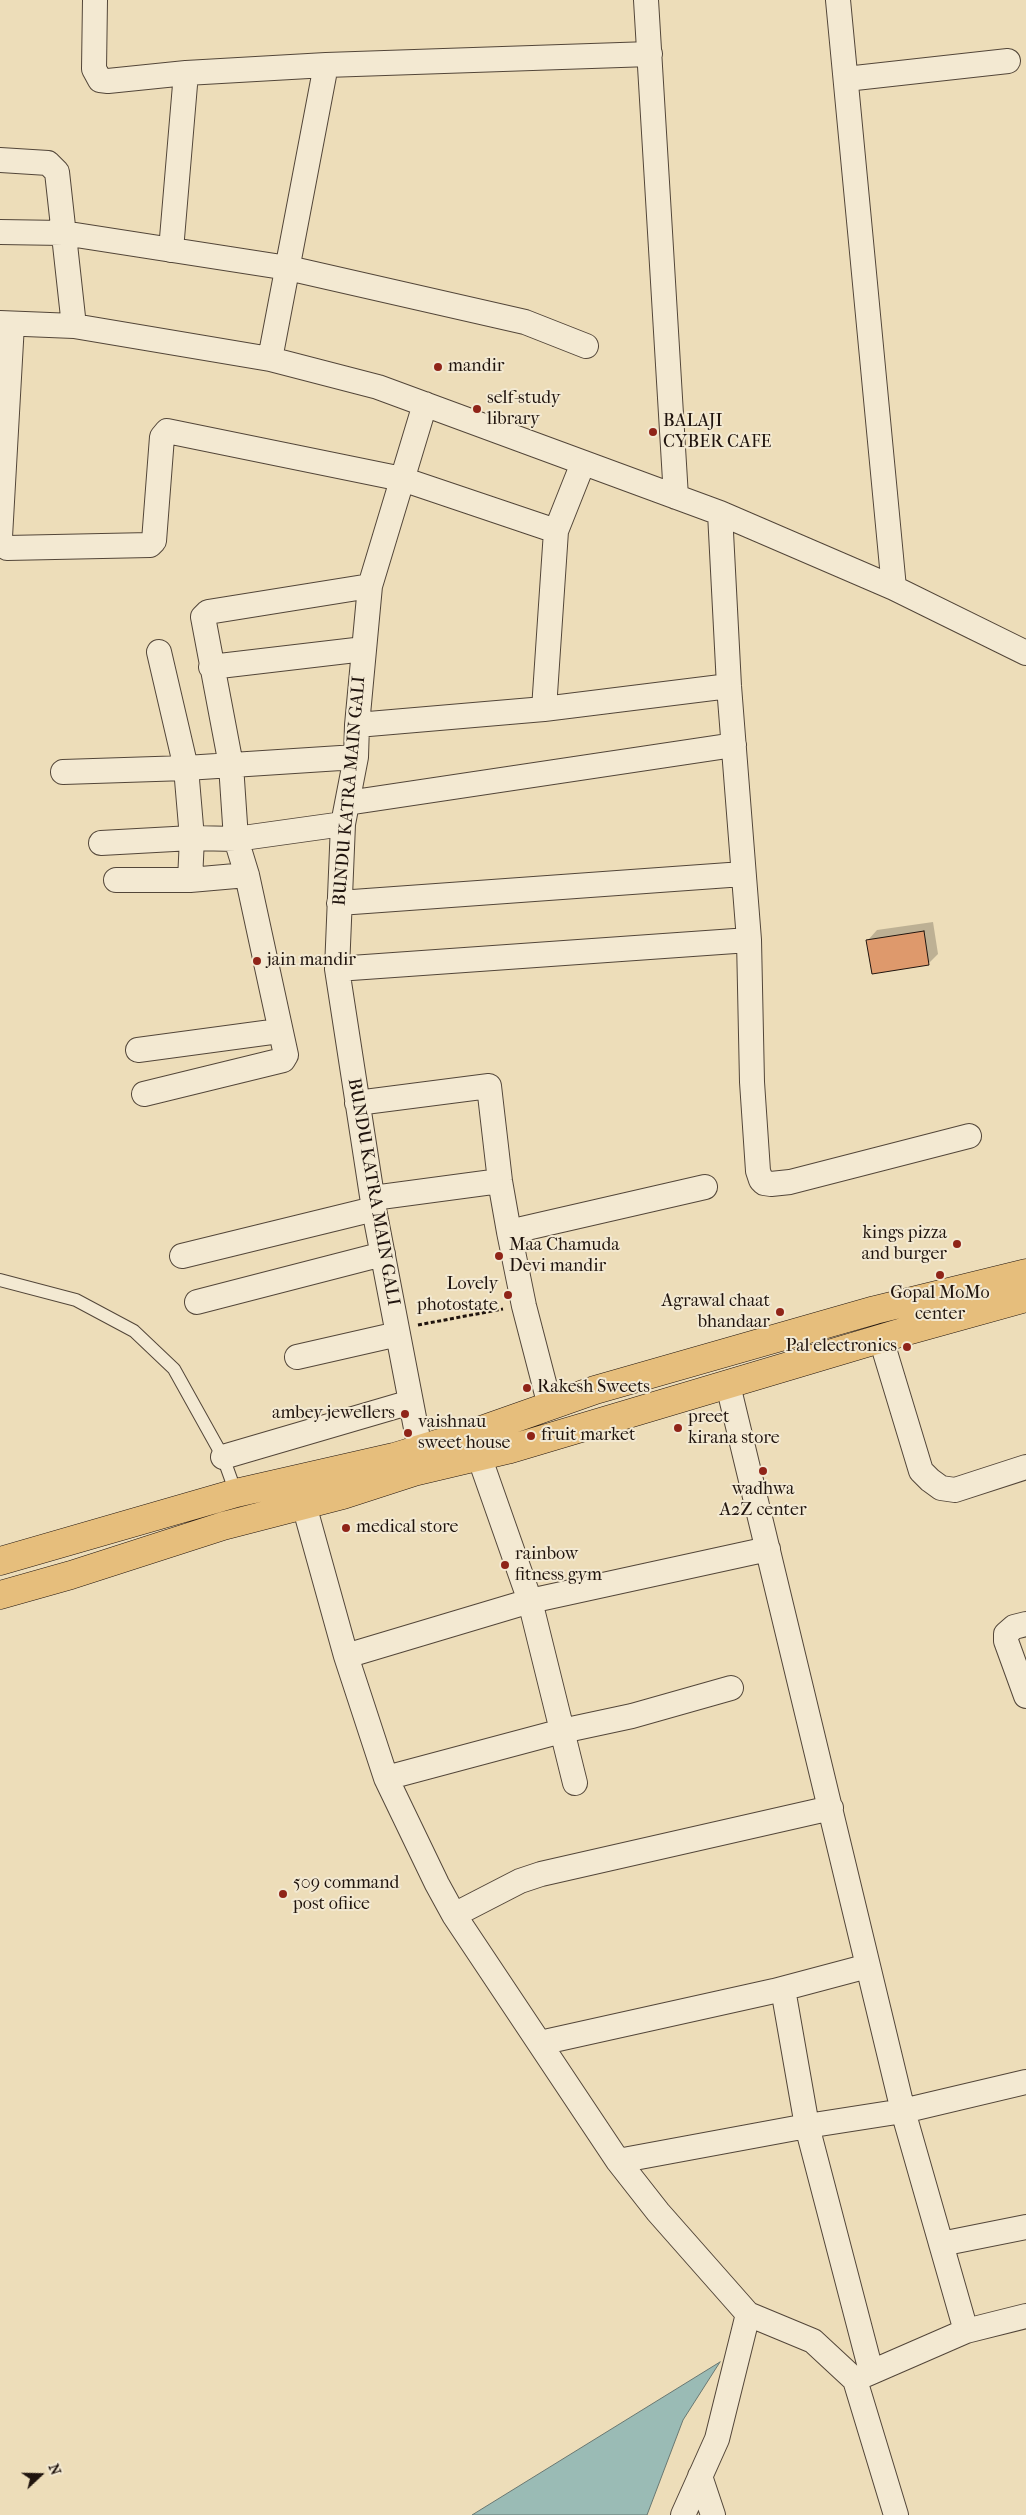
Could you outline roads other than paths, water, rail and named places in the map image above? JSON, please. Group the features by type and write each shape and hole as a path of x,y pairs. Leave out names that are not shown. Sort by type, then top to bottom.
{"highway":[{"path":"0,1561 236,1493 420,1449 596,1390 875,1310 1026,1273"},
{"path":"0,1595 71,1575 223,1526 305,1506 414,1472 507,1450 1026,1298"}],"street":[{"path":"96,0 94,69 100,80 326,65 650,54"},
{"path":"646,0 676,497"},
{"path":"838,0 894,588"},
{"path":"846,79 1008,61"},
{"path":"270,359 326,65"},
{"path":"171,250 186,73"},
{"path":"0,160 48,163 57,172 74,326"},
{"path":"0,232 63,233 288,268 525,322 586,346"},
{"path":"0,537 6,323 74,326 270,359 378,387 720,513 894,588 1026,653"},
{"name":"BUNDU KATRA MAIN GALI","path":"420,1449 374,1203 337,969 345,813 356,757 357,725 370,586 425,404"},
{"path":"0,542 7,548 150,545 154,541 162,436 167,431 402,479 556,531"},
{"path":"544,709 556,531 584,463"},
{"path":"720,513 729,686 749,940 752,1082 758,1171 764,1183 790,1182 969,1136"},
{"path":"144,1094 283,1060 286,1055 279,1031 247,875 236,839 231,764 202,621 208,612 370,586"},
{"path":"211,667 364,649"},
{"path":"159,652 186,768 192,838 190,880"},
{"path":"357,725 544,709 729,686"},
{"path":"101,843 192,838 236,839 345,813 734,745"},
{"path":"63,772 186,768 356,757"},
{"path":"339,903 743,874"},
{"path":"116,880 190,880 247,875"},
{"path":"337,969 749,940"},
{"path":"138,1050 279,1031"},
{"path":"357,1103 489,1086 500,1180 509,1232 524,1306 550,1406"},
{"path":"182,1256 374,1203 500,1180"},
{"path":"509,1232 706,1187"},
{"path":"197,1302 383,1254"},
{"path":"296,1357 398,1331"},
{"path":"881,1339 921,1471 930,1480 941,1488 955,1490 1026,1467"},
{"path":"728,1384 903,2110 966,2331"},
{"path":"222,1456 411,1402"},
{"path":"479,1456 530,1602 575,1783"},
{"path":"296,1478 346,1656 386,1778 454,1915 618,2161 658,2212 748,2314 813,2341 863,2376"},
{"path":"346,1656 530,1602 768,1549"},
{"path":"1026,1624 1014,1627 1006,1634 1006,1641 1026,1696"},
{"path":"386,1778 562,1731 632,1716 731,1688"},
{"path":"454,1915 520,1881 542,1874 831,1808"},
{"path":"540,2043 783,1989 868,1966"},
{"path":"783,1989 807,2126 896,2515"},
{"path":"618,2161 903,2110 1026,2082"},
{"path":"941,2244 1026,2227"},
{"path":"683,2515 717,2439 748,2314"},
{"path":"863,2376 966,2331 1026,2316"},
{"path":"700,2476 713,2515"}],"lane":[{"path":"0,1280 76,1300 134,1331 174,1369 222,1456 236,1493"}],"water":[{"path":"720,2362 683,2420 647,2515 472,2515"}],"place":[{"name":"mandir","path":"438,367"},
{"name":"self-study library","path":"477,409"},
{"name":"BALAJI CYBER CAFE","path":"653,432"},
{"name":"jain mandir","path":"257,961"},
{"name":"kings pizza and burger","path":"957,1244"},
{"name":"Maa Chamuda Devi mandir","path":"499,1256"},
{"name":"Gopal MoMo center","path":"940,1275"},
{"name":"Lovely photostate","path":"508,1295"},
{"name":"Agrawal chaat bhandaar","path":"780,1312"},
{"name":"Pal electronics","path":"907,1347"},
{"name":"Rakesh Sweets","path":"527,1388"},
{"name":"ambey jewellers","path":"405,1414"},
{"name":"preet kirana store","path":"678,1428"},
{"name":"vaishnau sweet house","path":"408,1433"},
{"name":"fruit market","path":"531,1436"},
{"name":"wadhwa A2Z center","path":"763,1471"},
{"name":"medical store","path":"346,1528"},
{"name":"rainbow fitness gym","path":"505,1565"},
{"name":"509 command post ofiice","path":"283,1894"}]}
